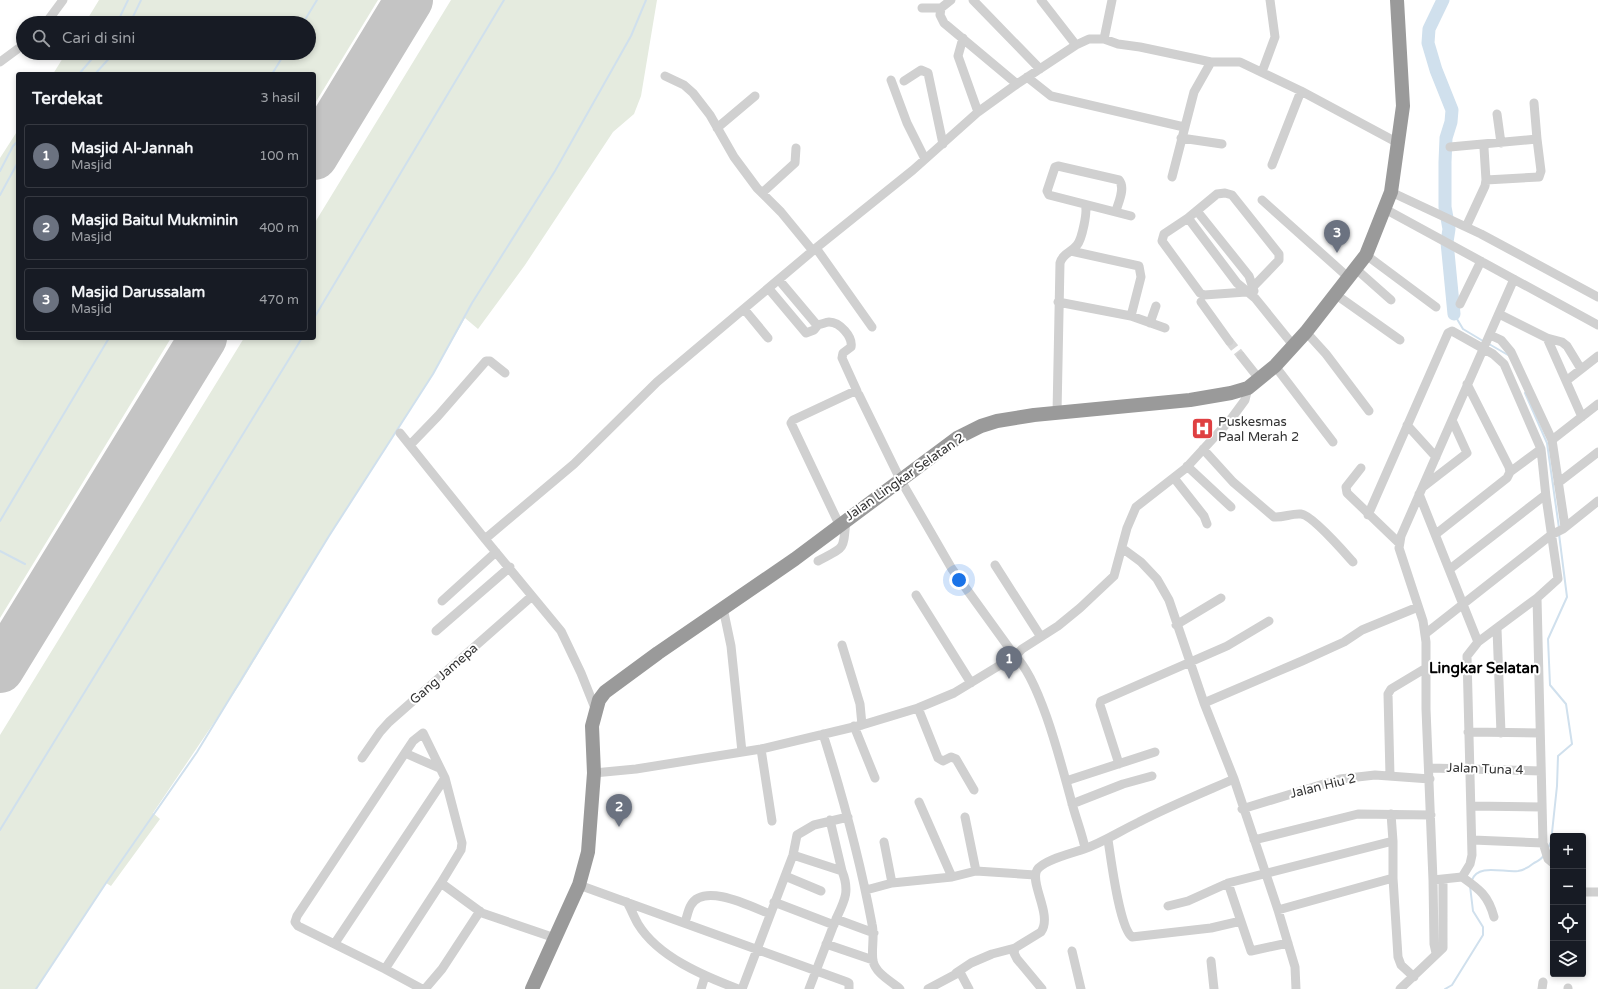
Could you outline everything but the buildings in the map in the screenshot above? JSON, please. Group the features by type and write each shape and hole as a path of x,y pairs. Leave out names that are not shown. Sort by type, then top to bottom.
{"highway":[{"name":"Jalan Lingkar Selatan 2","path":"535,988 579,884 588,852 594,773 592,726 595,708 599,700 610,688 794,559 957,438 997,420 1190,400 1220,395 1254,384 1275,366 1306,332 1353,273 1366,254 1391,192 1403,106 1397,0"}],"street":[{"path":"51,16 63,0"},
{"path":"922,8 941,8 951,0"},
{"path":"973,0 1040,69"},
{"path":"1041,0 1076,45"},
{"path":"1104,39 1112,0"},
{"path":"1262,72 1275,37 1270,0"},
{"path":"941,8 941,19 1017,84"},
{"path":"963,38 958,56 978,112"},
{"path":"485,539 574,464 657,382 769,289 814,249 943,144 978,112 1027,77 1076,45 1089,39 1104,39 1118,44 1140,46 1211,62 1240,62 1301,91 1398,143"},
{"path":"0,62 16,50"},
{"path":"1172,177 1194,92 1211,62"},
{"path":"904,81 921,70 928,73 943,144"},
{"path":"665,76 684,85 693,93 710,115 716,128 734,157 762,193 814,249 872,327"},
{"path":"1027,77 1051,96 1184,127"},
{"path":"891,80 907,123 925,159"},
{"path":"1272,165 1301,91"},
{"path":"716,128 755,96"},
{"path":"1486,180 1539,177 1541,172 1534,103"},
{"path":"1497,114 1501,143"},
{"path":"1181,138 1222,144"},
{"path":"1450,147 1485,145 1537,139"},
{"path":"1466,227 1485,186 1485,145"},
{"path":"762,193 795,162 796,148"},
{"path":"1116,212 1122,185 1119,180 1058,166 1055,167 1048,191 1049,194 1085,205 1131,216"},
{"path":"1391,192 1443,215 1598,297"},
{"path":"1225,193 1232,195 1279,254 1280,260 1249,290 1207,296 1200,292 1162,241 1164,234 1188,218 1217,194 1225,193"},
{"path":"1262,200 1353,273 1391,300"},
{"path":"1057,413 1058,302 1060,262 1063,256 1079,244 1087,212 1085,205"},
{"path":"1385,209 1598,326"},
{"path":"1197,211 1249,276 1249,290"},
{"path":"1188,218 1237,283 1249,290 1293,345"},
{"path":"1071,251 1139,266 1142,272 1131,316"},
{"path":"1366,254 1436,307"},
{"path":"1460,304 1481,261"},
{"path":"1237,283 1249,276"},
{"path":"1400,989 1436,953 1434,944 1438,879 1431,815 1425,634 1399,548 1399,543 1514,279"},
{"path":"779,280 809,317 818,325"},
{"path":"769,289 806,333 814,330 818,325 828,322 841,327 851,340 851,347 843,353 842,358 900,479 952,569 1015,656 1021,662 1037,692 1066,781 1085,848"},
{"path":"1335,294 1400,340"},
{"path":"1058,302 1131,316 1165,328"},
{"path":"1201,302 1229,340"},
{"path":"1150,323 1156,306"},
{"path":"744,310 768,338"},
{"path":"1499,314 1547,338 1556,340 1567,346 1581,369"},
{"path":"1368,515 1449,332 1454,331 1487,341 1501,340 1511,352 1552,440 1558,483 1558,579 1497,630 1478,642 1467,656 1469,768 1473,840 1467,881"},
{"path":"1306,332 1326,354 1369,411"},
{"path":"1547,338 1582,417"},
{"path":"1487,341 1493,354 1504,364 1541,448 1546,497 1559,531"},
{"path":"594,773 636,769 761,749 858,725 918,708 954,693 1015,656 1022,649 1058,626 1080,608 1114,576 1127,528 1136,507 1174,478 1187,466 1244,400 1254,384 1241,356"},
{"path":"1566,381 1598,356"},
{"path":"410,445 438,416 486,361 490,361 505,373"},
{"path":"1275,366 1333,442"},
{"path":"1467,384 1509,467 1510,472"},
{"path":"818,561 842,548 844,542 842,522 791,424 793,420 853,391 857,392"},
{"path":"1552,440 1598,404"},
{"path":"1421,491 1467,454 1452,420"},
{"path":"1408,425 1436,457"},
{"path":"400,433 561,631 581,673 595,708"},
{"path":"1436,534 1507,478 1510,472 1541,448"},
{"path":"1203,449 1233,482 1274,518 1298,514 1309,517 1341,548 1353,562"},
{"path":"1558,483 1598,452"},
{"path":"1187,466 1231,507"},
{"path":"1361,468 1346,487 1346,491 1368,515 1399,543"},
{"path":"1174,478 1204,516 1208,524"},
{"path":"1421,491 1478,642"},
{"path":"1450,569 1544,496 1546,497"},
{"path":"1425,634 1598,501"},
{"path":"1122,548 1141,562 1157,579 1169,600 1189,663 1234,779 1242,808 1278,910 1295,967 1296,989"},
{"path":"442,601 496,552"},
{"path":"995,565 1041,637"},
{"path":"436,631 510,567"},
{"path":"916,595 971,682"},
{"name":"Gang Jamepa","path":"362,758 389,722 532,596"},
{"path":"1176,625 1222,598"},
{"path":"1537,598 1543,845 1550,861"},
{"path":"1204,703 1344,642 1362,630 1418,607"},
{"path":"723,608 731,646 742,752"},
{"path":"1119,764 1100,706 1101,701 1226,646 1269,621"},
{"path":"1497,630 1501,733"},
{"path":"842,645 860,704 858,725 875,778"},
{"path":"1390,776 1388,694 1391,689 1426,668"},
{"path":"918,708 938,758 943,761 951,757 956,759 974,790"},
{"path":"1468,732 1540,733"},
{"path":"385,969 461,850 462,843 445,778 423,733 405,752 296,919 296,924 298,926 422,989"},
{"path":"823,734 848,817 866,890 874,933 873,960 880,974 896,988"},
{"path":"761,749 772,821"},
{"path":"405,752 439,768"},
{"path":"1066,781 1155,752"},
{"name":"Jalan Tuna 4","path":"1430,768 1541,771"},
{"name":"Jalan Hiu 2","path":"1242,808 1340,779 1375,775 1430,779"},
{"path":"1072,804 1123,784 1152,776"},
{"path":"336,944 445,778"},
{"path":"928,989 971,963 992,954 1015,948 1041,932 1044,928 1044,915 1035,875 1039,868 1053,860 1108,840 1138,822 1234,779"},
{"path":"919,802 952,877"},
{"path":"1471,806 1542,807"},
{"path":"1254,840 1358,814 1431,815"},
{"path":"1391,814 1394,841 1393,878 1399,962 1403,968 1414,976"},
{"path":"742,989 785,876 797,835 814,825 830,820 848,817"},
{"path":"965,817 976,871"},
{"path":"809,989 845,900 846,892 846,883 830,820"},
{"path":"1108,840 1120,905 1126,928 1132,937 1211,928 1241,921"},
{"path":"1473,840 1543,845"},
{"path":"1168,906 1188,901 1228,883 1394,841"},
{"path":"884,842 892,884"},
{"path":"792,855 842,871"},
{"path":"866,890 892,884 952,877 976,871 1035,875"},
{"path":"785,876 821,891"},
{"path":"1278,910 1393,878"},
{"path":"1438,879 1467,881 1483,893 1490,903 1494,917"},
{"path":"440,883 480,911 555,938"},
{"path":"1228,883 1251,951 1288,943"},
{"path":"579,884 847,982 849,983 849,989"},
{"path":"1586,892 1598,892"},
{"path":"684,922 691,904 698,898 708,894 727,898 770,914"},
{"path":"627,902 638,924 646,935 682,964 705,976 738,989"},
{"path":"774,902 874,933"},
{"path":"425,989 442,969 480,911"},
{"path":"826,944 873,960"},
{"path":"1015,948 1014,953 1017,959 1042,989"},
{"path":"1072,951 1081,989"},
{"path":"1211,961 1214,989"},
{"path":"956,973 961,974 969,989"},
{"path":"700,989 705,976"}],"shaded area":[{"path":"99,0 378,0 316,102 316,72 54,72 62,60 316,60 316,16 89,16"},
{"path":"451,0 657,0 641,96 634,114 613,132 525,265 478,329 465,318 433,374 329,536 240,684 153,813 160,819 111,886 106,883 36,989 0,989 0,735 243,340 316,340 316,221"},
{"path":"16,133 16,340 170,340 0,618 0,158"}],"waterway":[{"path":"120,16 128,0"},
{"path":"133,16 141,0"},
{"path":"307,16 317,0"},
{"path":"316,315 504,0"},
{"path":"36,989 106,883 197,752 329,536 433,374 472,303 555,171 631,36 646,0"},
{"path":"1443,0 1429,29 1428,43 1436,70 1452,110 1451,122 1446,138 1445,207 1449,229 1447,242 1454,314"},
{"path":"81,72 91,60"},
{"path":"97,72 108,60"},
{"path":"273,72 281,60"},
{"path":"0,171 16,143"},
{"path":"0,195 16,166"},
{"path":"1454,314 1463,329 1483,341"},
{"path":"0,521 108,340"},
{"path":"0,830 301,340"},
{"path":"1489,344 1508,355"},
{"path":"1525,393 1547,443 1559,528"},
{"path":"1548,848 1551,842 1557,786 1558,756 1572,744 1566,704 1550,685 1548,639 1567,597 1559,534"},
{"path":"0,551 25,564"},
{"path":"1472,880 1475,875 1486,870 1522,870 1540,860 1544,855"},
{"path":"1445,989 1452,985 1483,935 1483,927 1473,911 1470,886"}],"runway":[{"path":"316,153 409,0"},
{"path":"0,669 202,340"}],"tunnel":[{"path":"1229,341 1241,356"}],"place":[{"name":"Masjid Darussalam","path":"1337,253"},
{"name":"Puskesmas Paal Merah 2","path":"1202,429"},
{"name":"Masjid Al-Jannah","path":"1009,679"},
{"name":"Masjid Baitul Mukminin","path":"619,827"}],"district":[{"name":"Lingkar Selatan","path":"1484,668"}]}
